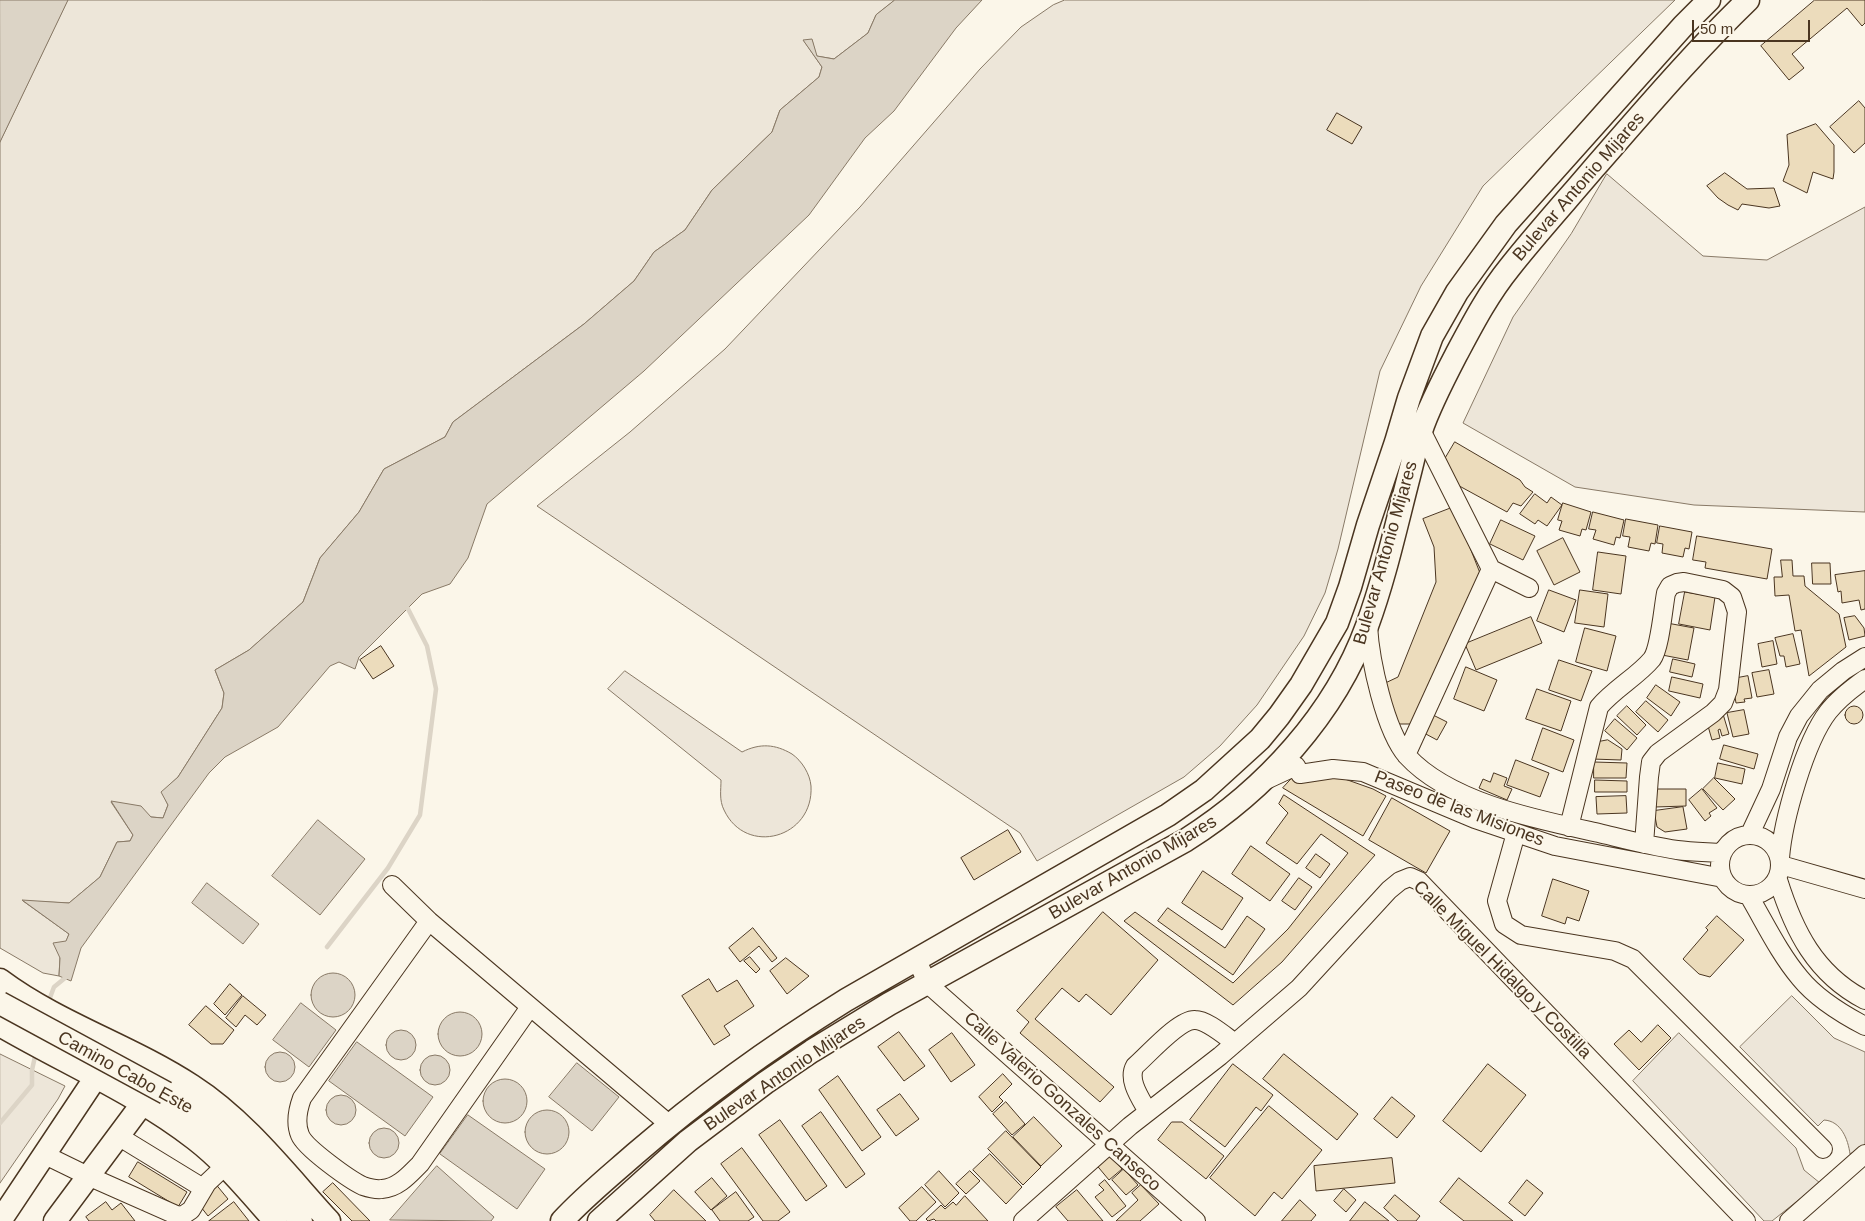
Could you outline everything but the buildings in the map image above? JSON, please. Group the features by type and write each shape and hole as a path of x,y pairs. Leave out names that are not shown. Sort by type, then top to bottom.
{"main road":[{"name":"Bulevar Antonio Mijares","path":"564,1220 612,1174 670,1125 727,1080 797,1031 1176,810 1220,776 1254,744 1280,716 1301,685 1337,623 1409,398 1432,336 1457,292 1506,224 1683,26 1709,0"},
{"name":"Bulevar Antonio Mijares","path":"599,1221 688,1141 765,1083 889,1004 1186,840 1261,783 1309,728 1356,654 1368,624 1421,430 1455,357 1488,298 1509,268 1631,125 1748,0"},
{"path":"1613,104 1631,125"},
{"path":"0,980 35,1003 116,1045 166,1082 191,1085 220,1106 236,1120 329,1221"},
{"name":"Camino Cabo Este","path":"0,1003 166,1082 197,1114 220,1133 301,1221"},
{"path":"0,1025 143,1104 195,1139 225,1166 275,1221"},
{"path":"0,1221 97,1078 116,1045"},
{"path":"55,1221 143,1104 166,1082"}],"street":[{"path":"1421,430 1491,569 1529,588"},
{"path":"1368,525 1394,531"},
{"path":"1406,755 1491,569"},
{"path":"1569,827 1599,707 1608,696 1652,658 1656,649 1666,593 1670,586 1677,582 1684,582 1723,590 1732,597 1737,612 1728,690 1723,703 1658,753 1651,762 1644,844"},
{"name":"Paseo de las Misiones","path":"1368,624 1369,647 1374,672 1386,713 1406,755 1429,776 1458,791 1519,815 1644,844 1678,850 1722,853"},
{"path":"1750,834 1771,789 1788,737 1800,716 1820,690 1843,671 1865,657"},
{"path":"1865,679 1845,694 1827,713 1816,732 1801,770 1791,804 1780,867 1770,889 1760,894 1749,896 1733,891 1723,878 1720,866 1722,853 1729,843 1739,837 1750,834 1763,837 1769,841 1774,846 1780,867 1787,909 1798,933 1812,955 1831,976 1865,1000"},
{"name":"Paseo de las Misiones","path":"1261,783 1296,766 1300,774 1333,769 1363,772 1475,819 1555,846 1723,878"},
{"path":"1516,833 1497,901 1504,924 1521,935 1615,951 1633,959 1823,1149"},
{"path":"1780,867 1865,889"},
{"name":"Calle Miguel Hidalgo y Costilla","path":"1022,1221 1109,1144 1235,1043 1299,988 1388,890 1400,881 1410,877 1419,881 1746,1221"},
{"path":"392,885 429,921 670,1125"},
{"path":"1749,896 1800,979 1841,1014 1865,1026"},
{"path":"429,921 302,1098 298,1110 297,1124 300,1135 309,1148 365,1187 382,1189 401,1182 420,1164 530,1007"},
{"path":"917,961 928,984"},
{"name":"Calle Valerio Gonzales Canseco","path":"928,984 1196,1221"},
{"path":"1148,1112 1133,1082 1132,1072 1135,1066 1181,1024 1196,1020 1204,1022 1235,1043"},
{"path":"118,1136 204,1188"},
{"path":"1789,1221 1865,1154"},
{"path":"45,1155 88,1176 182,1216 191,1210 204,1188 225,1166"}],"shaded area":[{"path":"0,0 68,0 0,142"},
{"path":"68,0 895,0 876,15 868,33 834,59 816,56 812,40 804,41 822,67 819,77 780,110 772,132 712,190 685,230 654,252 634,281 584,324 453,422 445,437 384,469 359,512 320,558 303,602 249,650 215,670 224,693 222,708 178,777 162,792 168,805 163,818 151,817 111,802 133,835 130,841 117,842 100,877 69,903 23,901 69,934 60,958 59,976 43,973 0,948 0,142"},
{"path":"895,0 982,0 956,28 894,111 865,138 809,215 644,371 487,504 468,558 450,584 422,594 359,657 355,669 339,662 330,666 278,727 225,757 209,773 81,948 71,981 59,976 60,958 53,943 66,941 69,934 22,900 69,903 100,877 117,842 130,841 133,835 111,801 141,806 151,817 163,818 168,805 161,792 178,777 222,708 224,693 215,670 249,650 303,602 320,558 359,512 384,469 445,437 453,422 584,324 634,281 654,252 685,230 712,190 772,132 780,110 819,77 822,67 803,40 812,39 817,56 834,59 868,33 876,15"},
{"path":"1065,0 1675,0 1483,186 1421,286 1380,371 1338,549 1325,593 1304,636 1257,705 1220,746 1184,777 1037,861 1020,833 537,506 630,432 725,349 860,207 980,69 1021,27 1053,5"},
{"path":"1607,174 1703,256 1767,260 1865,207 1865,512 1694,505 1575,487 1463,423 1513,317 1571,234"},
{"path":"625,671 742,752 755,747 767,746 780,748 796,757 807,772 811,786 809,804 802,818 791,829 777,835 762,837 747,833 734,825 722,806 721,780 608,689"},
{"path":"318,820 365,859 320,915 272,876"},
{"path":"207,883 259,924 243,944 192,903"},
{"path":"329,973 337,973 349,979 355,995 349,1011 337,1017 329,1017 317,1011 311,999 311,991 317,979"},
{"path":"1792,996 1834,1038 1865,1052 1865,1145 1850,1154 1843,1132 1839,1127 1830,1121 1824,1120 1818,1126 1740,1047"},
{"path":"301,1003 336,1030 309,1067 273,1040"},
{"path":"456,1012 464,1012 476,1018 482,1034 476,1050 464,1056 456,1056 444,1050 438,1038 438,1030 444,1018"},
{"path":"401,1030 412,1034 416,1045 412,1056 401,1060 390,1056 386,1045 390,1034"},
{"path":"1679,1033 1796,1148 1804,1170 1820,1183 1772,1221 1764,1221 1633,1081"},
{"path":"357,1042 433,1097 405,1136 329,1081"},
{"path":"280,1052 291,1056 295,1067 291,1078 280,1082 269,1078 265,1067 269,1056"},
{"path":"0,1054 65,1086 0,1183"},
{"path":"435,1055 446,1059 450,1070 446,1081 435,1085 424,1081 420,1070 424,1059"},
{"path":"577,1063 619,1097 592,1131 549,1097"},
{"path":"501,1079 509,1079 521,1085 527,1101 521,1117 509,1123 501,1123 489,1117 483,1105 483,1097 489,1085"},
{"path":"341,1095 352,1099 356,1110 352,1121 341,1125 330,1121 326,1110 330,1099"},
{"path":"543,1110 551,1110 563,1116 569,1132 563,1148 551,1154 543,1154 531,1148 525,1136 525,1128 531,1116"},
{"path":"468,1115 545,1169 517,1209 440,1154"},
{"path":"384,1128 395,1132 399,1143 395,1154 384,1158 373,1154 369,1143 373,1132"},
{"path":"437,1166 494,1217 491,1221 390,1220"}],"waterway":[{"path":"327,947 388,868 420,815 436,689 427,646 405,603"},
{"path":"48,1003 54,987 65,978 66,972"},
{"path":"0,1123 32,1085 32,1070 36,1052"}]}
